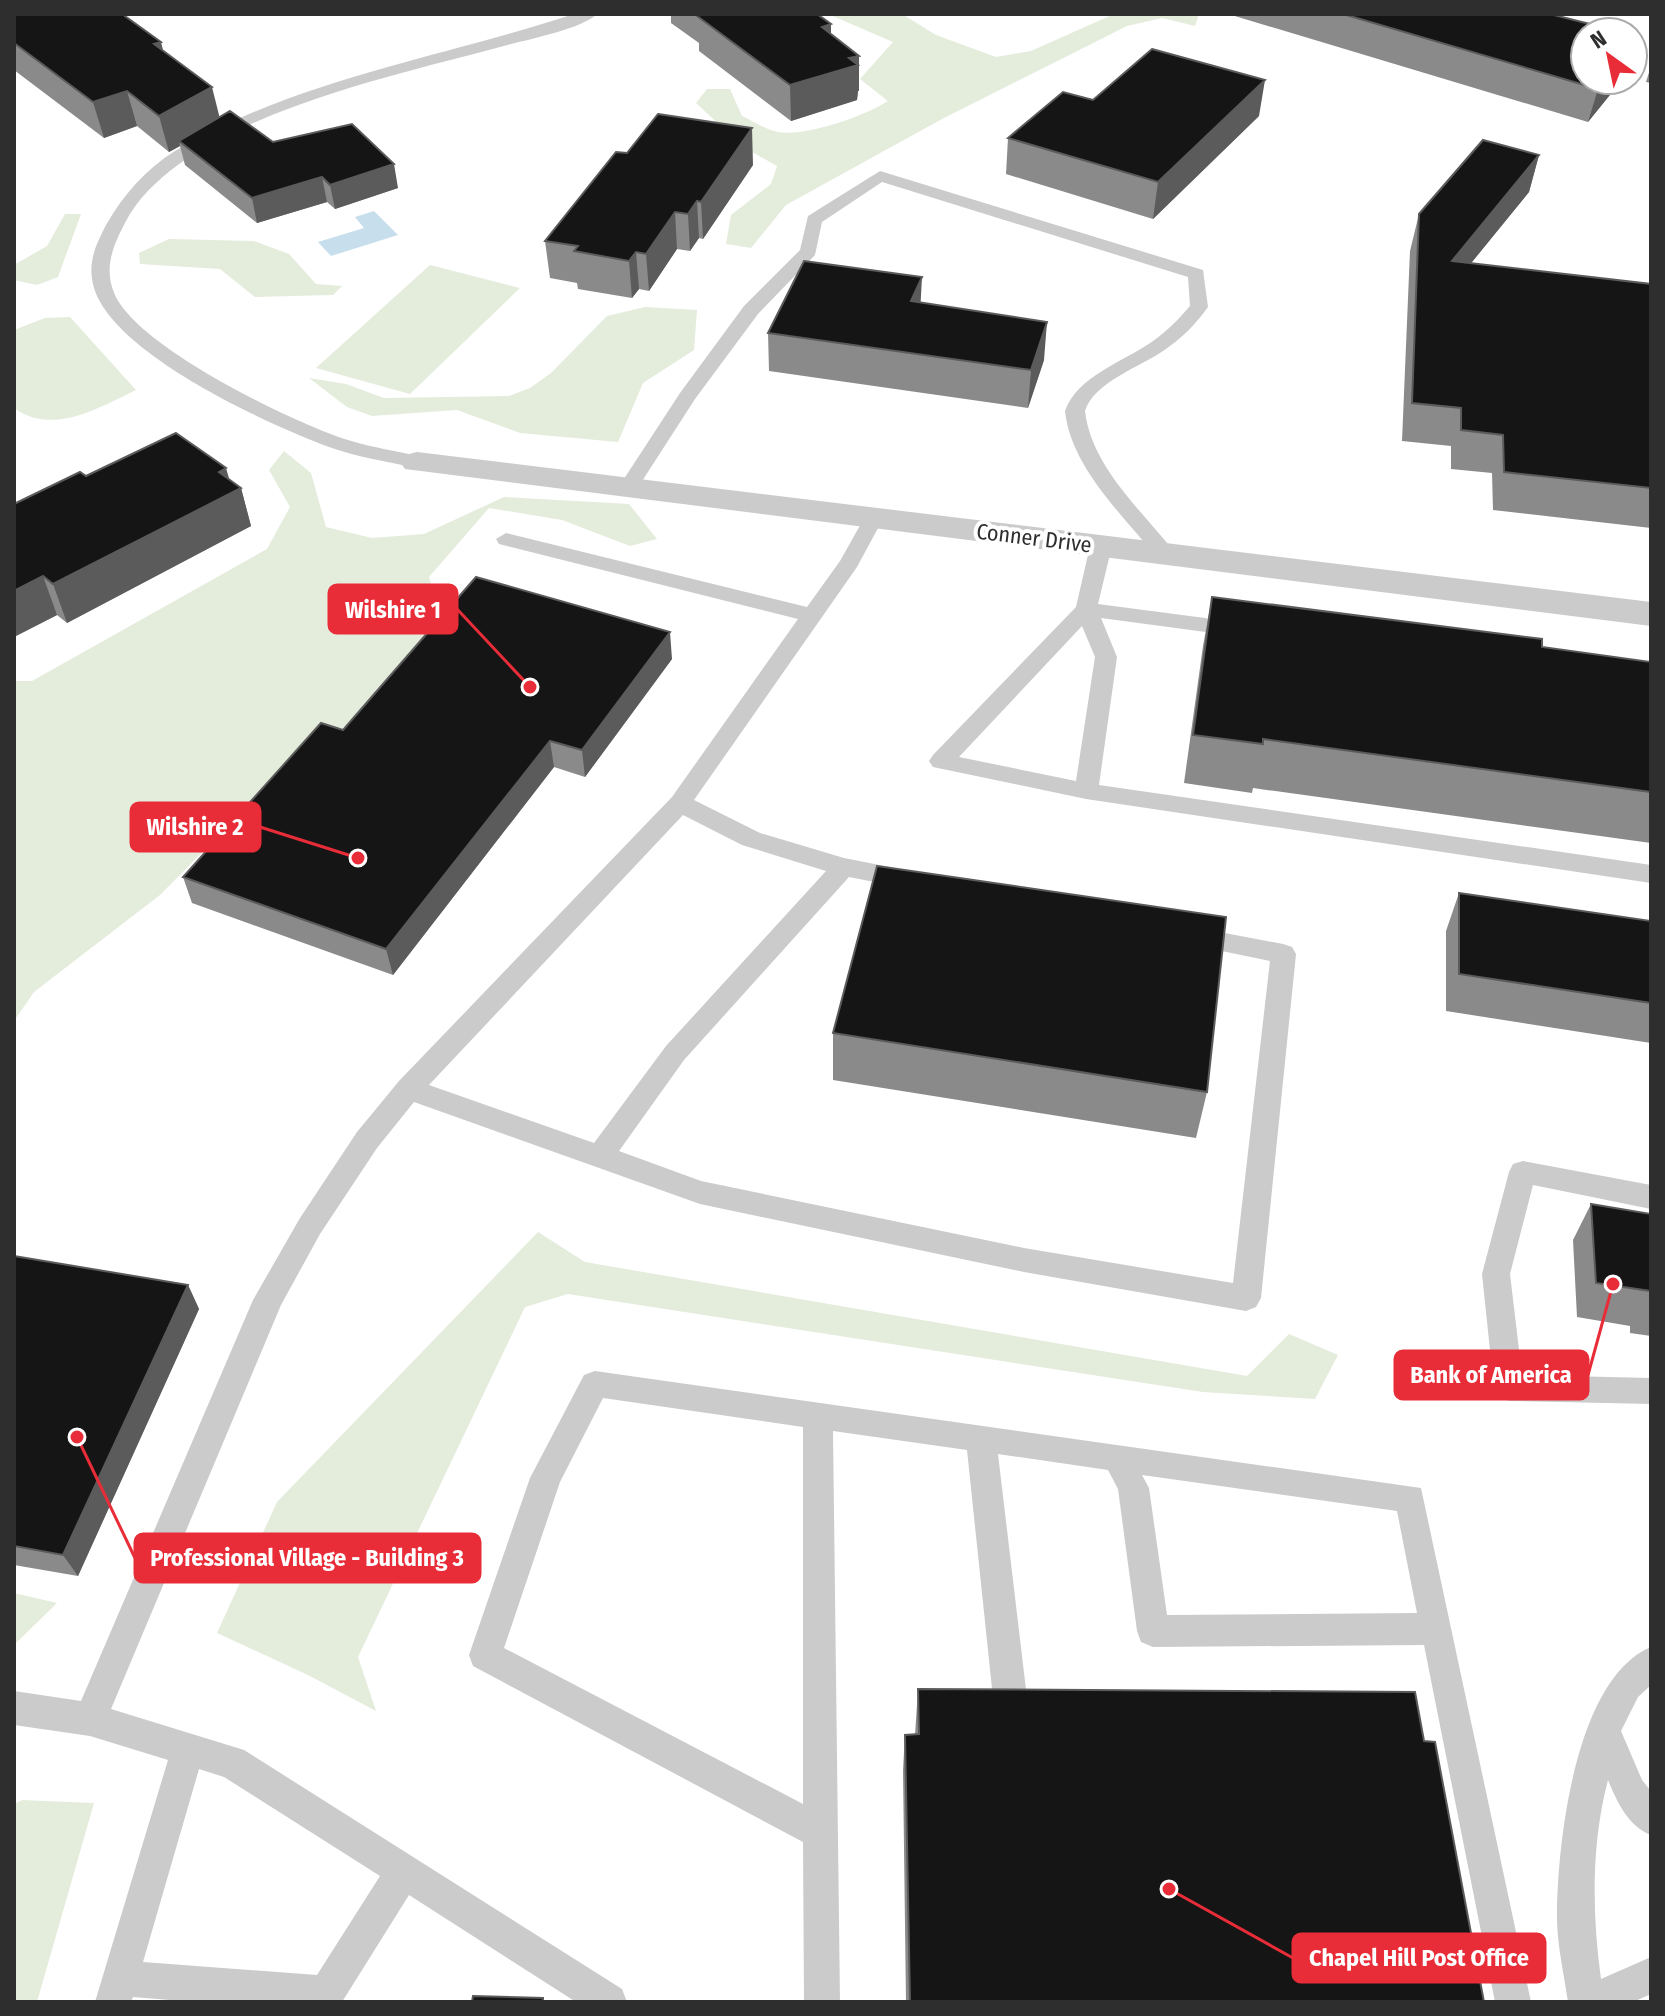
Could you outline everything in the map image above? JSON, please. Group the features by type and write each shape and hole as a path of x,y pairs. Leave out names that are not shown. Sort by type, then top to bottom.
{"street":[{"name":"Conner Drive","path":"417,462 1651,614"}],"lane":[{"path":"417,462 345,446 212,387 136,333 115,312 103,292 99,263 105,239 123,203 153,174 222,132 309,96 536,33 589,14"},
{"path":"628,488 687,397 751,310 809,251 814,220 880,176 1197,274 1199,307 1177,335 1108,377 1084,395 1075,408 1076,425 1086,449 1165,554"},
{"path":"90,1719 268,1300 334,1189 367,1140 409,1089 680,803 850,562 874,517"},
{"path":"506,539 813,616"},
{"path":"1101,546 1086,609 941,761 1086,791 1651,874"},
{"path":"1086,609 1268,633"},
{"path":"1086,609 1106,657 1086,791"},
{"path":"680,803 751,839 844,867 938,886"},
{"path":"600,1156 675,1053 844,867"},
{"path":"409,1089 715,1196 1024,1260 1246,1298 1283,954 1158,929"},
{"path":"1651,1197 1523,1172 1496,1274 1509,1388 1651,1391"},
{"path":"822,1833 485,1655 546,1478 595,1384 1410,1498 1513,2002"},
{"path":"818,1416 822,2002"},
{"path":"981,1438 1010,1698"},
{"path":"1118,1457 1133,1488 1153,1631 1436,1629"},
{"path":"1651,1663 1626,1685 1604,1730 1585,1801 1575,1918 1589,2002 1651,1975"},
{"path":"14,1708 90,1719 232,1762 609,2002"},
{"path":"1604,1730 1630,1792 1651,1818"},
{"path":"189,1747 116,1990 325,1998 403,1872"}],"green space":[{"path":"828,14 902,14 936,35 996,57 1031,51 1114,14 1199,14 1195,26 1162,18 1127,26 942,119 786,205 751,248 726,244 731,215 771,184 777,166 743,147 696,103 707,89 730,89 742,116 778,132 790,133 834,124 888,101 860,79 893,42"},
{"path":"65,214 81,214 58,277 37,285 14,280 14,265 47,246"},
{"path":"169,239 254,241 289,254 316,284 342,286 333,295 255,297 220,269 140,264 139,253"},
{"path":"430,265 520,288 410,394 316,368"},
{"path":"645,307 697,310 694,350 643,383 618,442 520,433 457,410 372,416 347,407 309,378 346,384 384,398 509,396 530,388 551,373 607,316"},
{"path":"70,317 136,390 75,416 44,420 29,416 14,408 14,330 45,318"},
{"path":"284,451 311,473 326,527 372,538 424,534 504,497 629,504 657,539 630,546 562,520 489,508 429,577 442,618 365,714 302,752 160,895 34,992 14,1021 14,681 32,681 267,549 290,507 269,470"},
{"path":"538,1232 585,1262 1247,1376 1289,1334 1338,1355 1315,1399 1203,1392 568,1294 525,1307 358,1657 376,1711 217,1633 277,1502"},
{"path":"14,1593 57,1603 15,1644 14,1643"},
{"path":"22,1800 94,1803 37,2002 14,2002 14,1804"}],"water":[{"path":"374,211 398,235 331,256 318,242 364,228 355,217"}],"building":[{"path":"14,14 122,14 161,42 154,44 212,87 159,116 127,91 93,102 14,43"},
{"path":"817,14 831,24 822,27 859,56 849,58 858,65 790,85 697,16"},
{"path":"1343,14 1550,14 1569,19 1569,80"},
{"path":"1152,49 1265,80 1158,182 1008,138 1063,92 1093,100"},
{"path":"230,111 273,142 352,124 394,164 330,185 322,177 252,198 179,141"},
{"path":"658,114 752,128 701,202 697,201 688,214 675,212 646,254 636,252 629,261 574,251 578,246 545,241 616,152 627,153"},
{"path":"1483,140 1539,155 1452,261 1651,284 1651,488 1504,472 1503,435 1461,430 1461,408 1412,403 1419,214"},
{"path":"804,261 922,277 911,301 1047,322 1031,370 768,333"},
{"path":"176,433 226,468 219,472 241,488 53,584 43,576 14,591 14,504 80,472 86,476"},
{"path":"476,577 670,632 582,750 550,741 386,949 183,877 321,723 343,730"},
{"path":"1212,597 1542,639 1542,647 1651,662 1651,792 1263,739 1263,744 1193,735"},
{"path":"877,866 1226,917 1207,1092 833,1033"},
{"path":"1459,893 1651,921 1651,1003 1459,974"},
{"path":"1591,1204 1651,1214 1651,1298 1650,1291 1596,1283"},
{"path":"14,1256 188,1285 63,1555 14,1546"},
{"path":"918,1689 1415,1692 1424,1741 1435,1742 1484,2002 910,2002 905,1735 919,1734"},
{"path":"473,1996 543,1998 543,2002 472,2002"}],"place":[{"name":"Wilshire 1","path":"530,687"},
{"name":"Wilshire 2","path":"358,858"},
{"name":"Bank of America","path":"1613,1284"},
{"name":"Professional Village - Building 3","path":"77,1437"},
{"name":"Chapel Hill Post Office","path":"1169,1889"}]}
